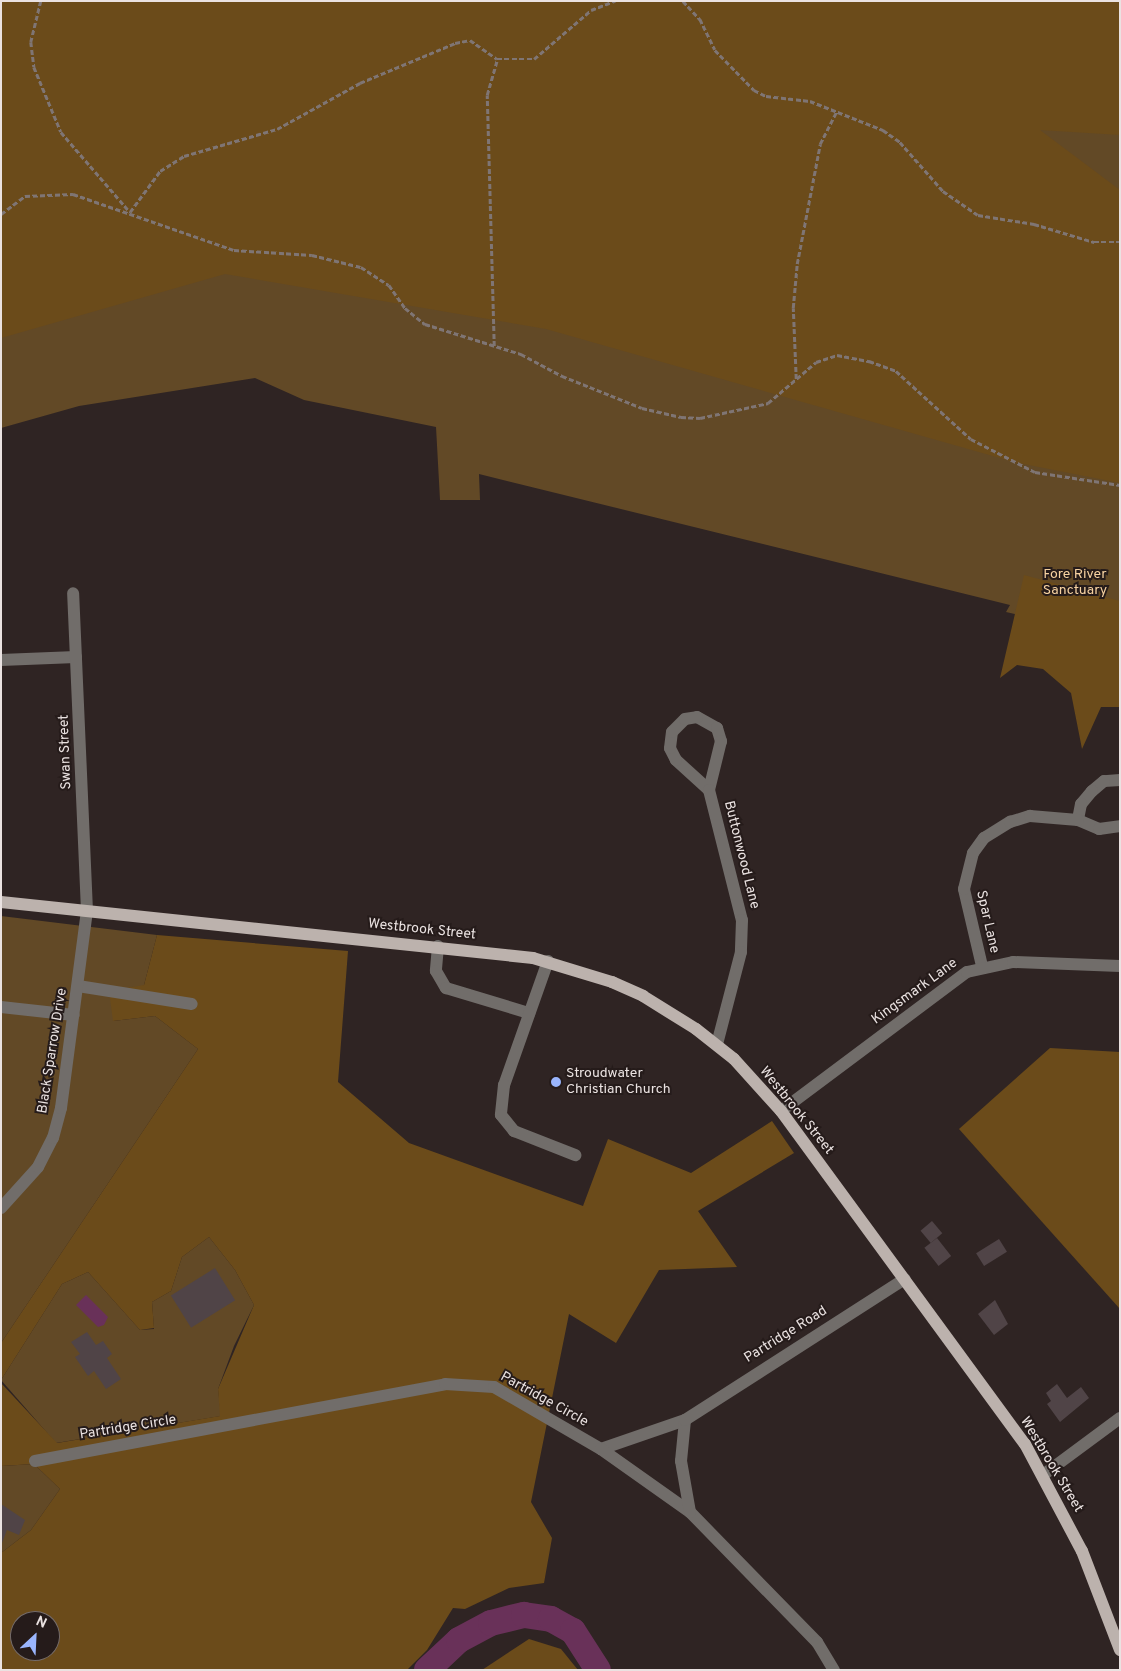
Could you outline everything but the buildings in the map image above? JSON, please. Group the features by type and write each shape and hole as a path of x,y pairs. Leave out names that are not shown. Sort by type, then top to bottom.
{"main road":[{"name":"Westbrook Street","path":"1,902 438,946 548,961 643,996 716,1044 781,1111 905,1279 1044,1475 1082,1551 1120,1650"}],"street":[{"name":"Swan Street","path":"73,593 87,911"},
{"path":"1,660 76,657"},
{"path":"697,716 718,728 721,741 709,790 676,760 670,748 672,732 685,719 697,716"},
{"path":"1078,820 1081,804 1092,791 1104,781 1120,780"},
{"name":"Buttonwood Lane","path":"709,790 742,920 741,952 716,1044"},
{"name":"Spar Lane","path":"982,966 964,889 973,854 984,838 1010,822 1030,816 1078,820 1099,829 1120,826"},
{"name":"Black Sparrow Drive","path":"1,1208 27,1182 53,1138 61,1108 87,911"},
{"path":"438,946 436,971 446,988 529,1014"},
{"path":"548,961 504,1085 501,1115 514,1131 575,1155"},
{"name":"Kingsmark Lane","path":"781,1111 967,972 982,966 1013,962 1120,966"},
{"path":"78,986 192,1004"},
{"path":"1,1007 74,1015"},
{"name":"Partridge Road","path":"601,1449 685,1420 905,1279"},
{"name":"Partridge Circle","path":"35,1461 445,1384 470,1383 494,1387 601,1449 690,1512 817,1642 834,1670"},
{"path":"1044,1475 1120,1418"},
{"path":"685,1420 681,1461 690,1512"}],"path":[{"path":"41,1 31,42 34,67 61,132 130,212"},
{"path":"130,212 140,194 160,171 184,156 277,129 360,83 455,43 470,40 497,59 534,59 591,10 615,1"},
{"path":"683,1 700,19 715,50 754,90 766,96 810,101 883,130 900,142 943,191 978,215 1034,224 1094,242 1120,242"},
{"path":"494,346 487,95 497,59"},
{"path":"796,379 793,308 797,264 820,144 836,112"},
{"path":"1,214 24,196 41,192 72,194 130,212 234,250 312,255 361,267 389,285 405,308 425,324 494,346 642,408 681,417 700,418 768,403 816,362 837,355 869,361 896,371 971,439 1035,472 1120,485"}],"green space":[{"name":"Fore River Sanctuary","path":"1,1 1120,1 1120,424 1088,476 1120,428 1120,639 1006,612 1010,605 479,474 480,500 440,500 436,427 304,400 255,378 79,406 1,428"},
{"path":"1,916 157,935 144,985 113,1021 155,1016 198,1049 1,1343"},
{"path":"209,1237 235,1270 254,1305 234,1346 218,1389 221,1416 56,1443 1,1380 62,1284 88,1272 140,1330 154,1329 152,1302 171,1291 182,1257"},
{"path":"34,1464 60,1489 31,1530 1,1553 1,1466"}],"shaded area":[{"path":"1,1 1120,1 1120,135 1040,130 1120,190 1120,483 1014,462 546,329 225,274 1,338"},
{"path":"1024,575 1120,601 1120,707 1101,707 1082,749 1071,693 1043,669 1017,665 1000,678"},
{"path":"157,935 348,951 338,1082 409,1143 583,1206 608,1139 691,1173 772,1121 794,1153 698,1211 737,1267 659,1270 616,1343 569,1314 531,1502 552,1538 544,1583 509,1588 465,1609 453,1608 427,1650 407,1670 1,1670 1,1553 31,1530 60,1489 34,1464 1,1466 1,1383 57,1443 220,1416 218,1389 254,1305 235,1270 209,1237 182,1257 171,1291 152,1302 154,1328 140,1330 88,1272 62,1284 1,1380 1,1343 198,1049 155,1016 113,1021 109,991 144,985"},
{"path":"1050,1048 1120,1052 1120,1309 959,1129"},
{"path":"86,1295 108,1317 104,1325 98,1327 76,1305"},
{"path":"529,1639 561,1649 578,1670 482,1670"}],"waterway":[{"path":"427,1670 459,1640 491,1623 524,1615 551,1619 573,1631 598,1670"}],"place":[{"name":"Stroudwater Christian Church","path":"556,1082"}]}
